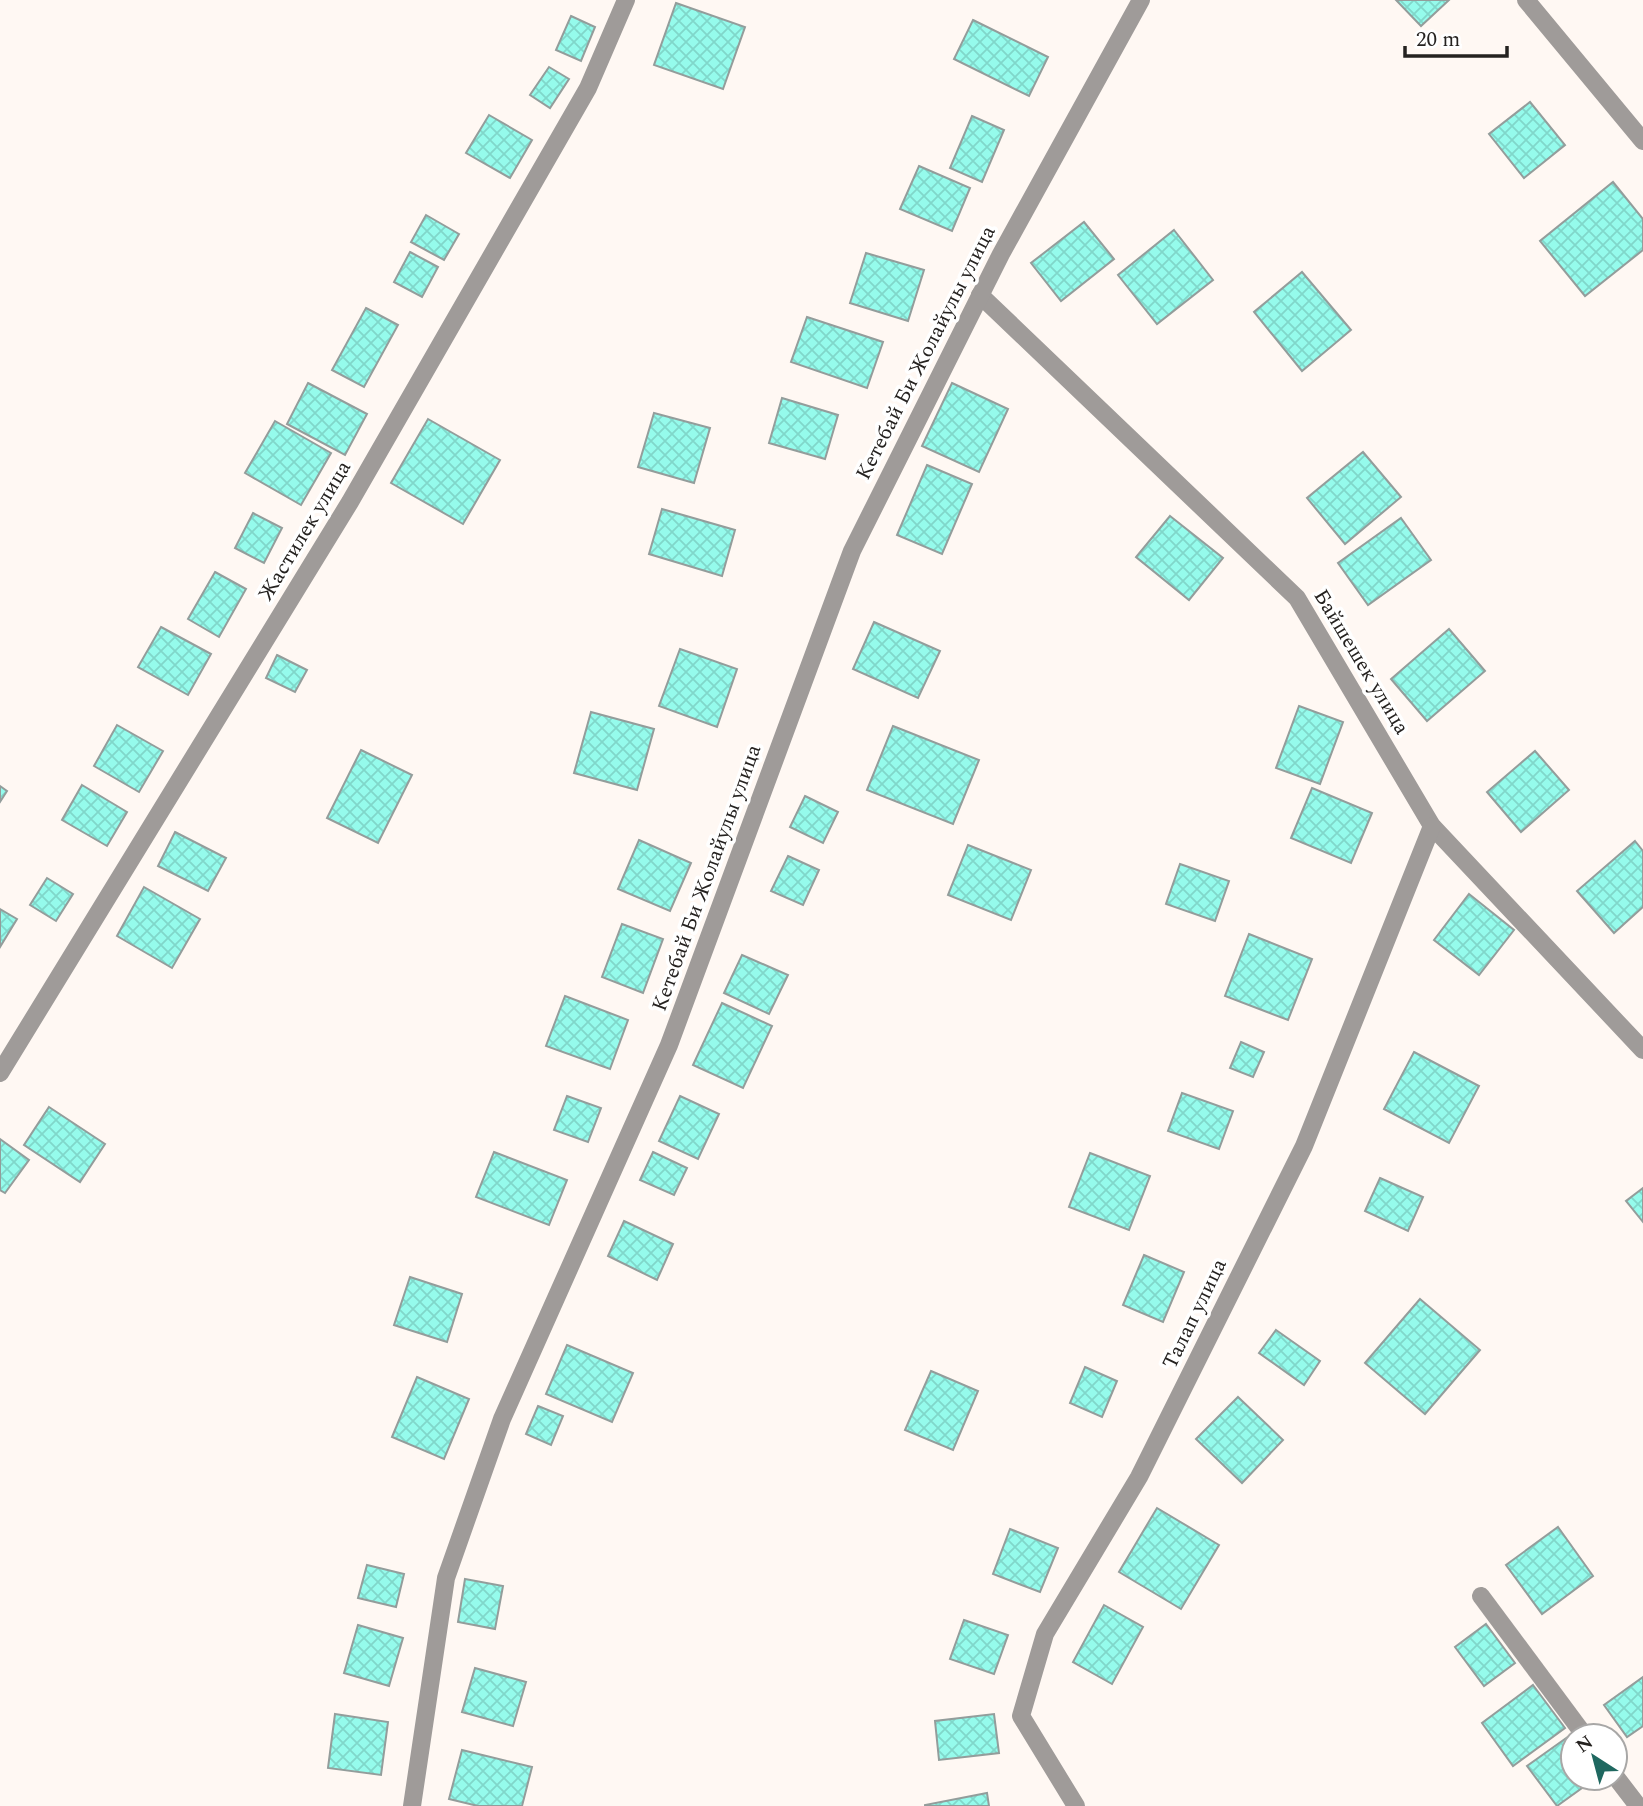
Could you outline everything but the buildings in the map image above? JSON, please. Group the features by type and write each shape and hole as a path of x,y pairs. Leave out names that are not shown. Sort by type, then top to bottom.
{"street":[{"name":"Жастилек улица","path":"0,1073 350,502 589,89 626,0"},
{"name":"Кетебай Би Жолайулы улица","path":"412,1806 446,1578 502,1419 669,1045 852,551 980,295 1141,0"},
{"path":"1526,0 1643,141"},
{"name":"Байшешек улица","path":"980,295 1297,598 1432,825 1643,1050"},
{"name":"Талап улица","path":"1076,1806 1021,1716 1045,1634 1139,1477 1304,1146 1432,825"},
{"path":"1481,1596 1575,1722"},
{"path":"1627,1792 1638,1806"}]}
